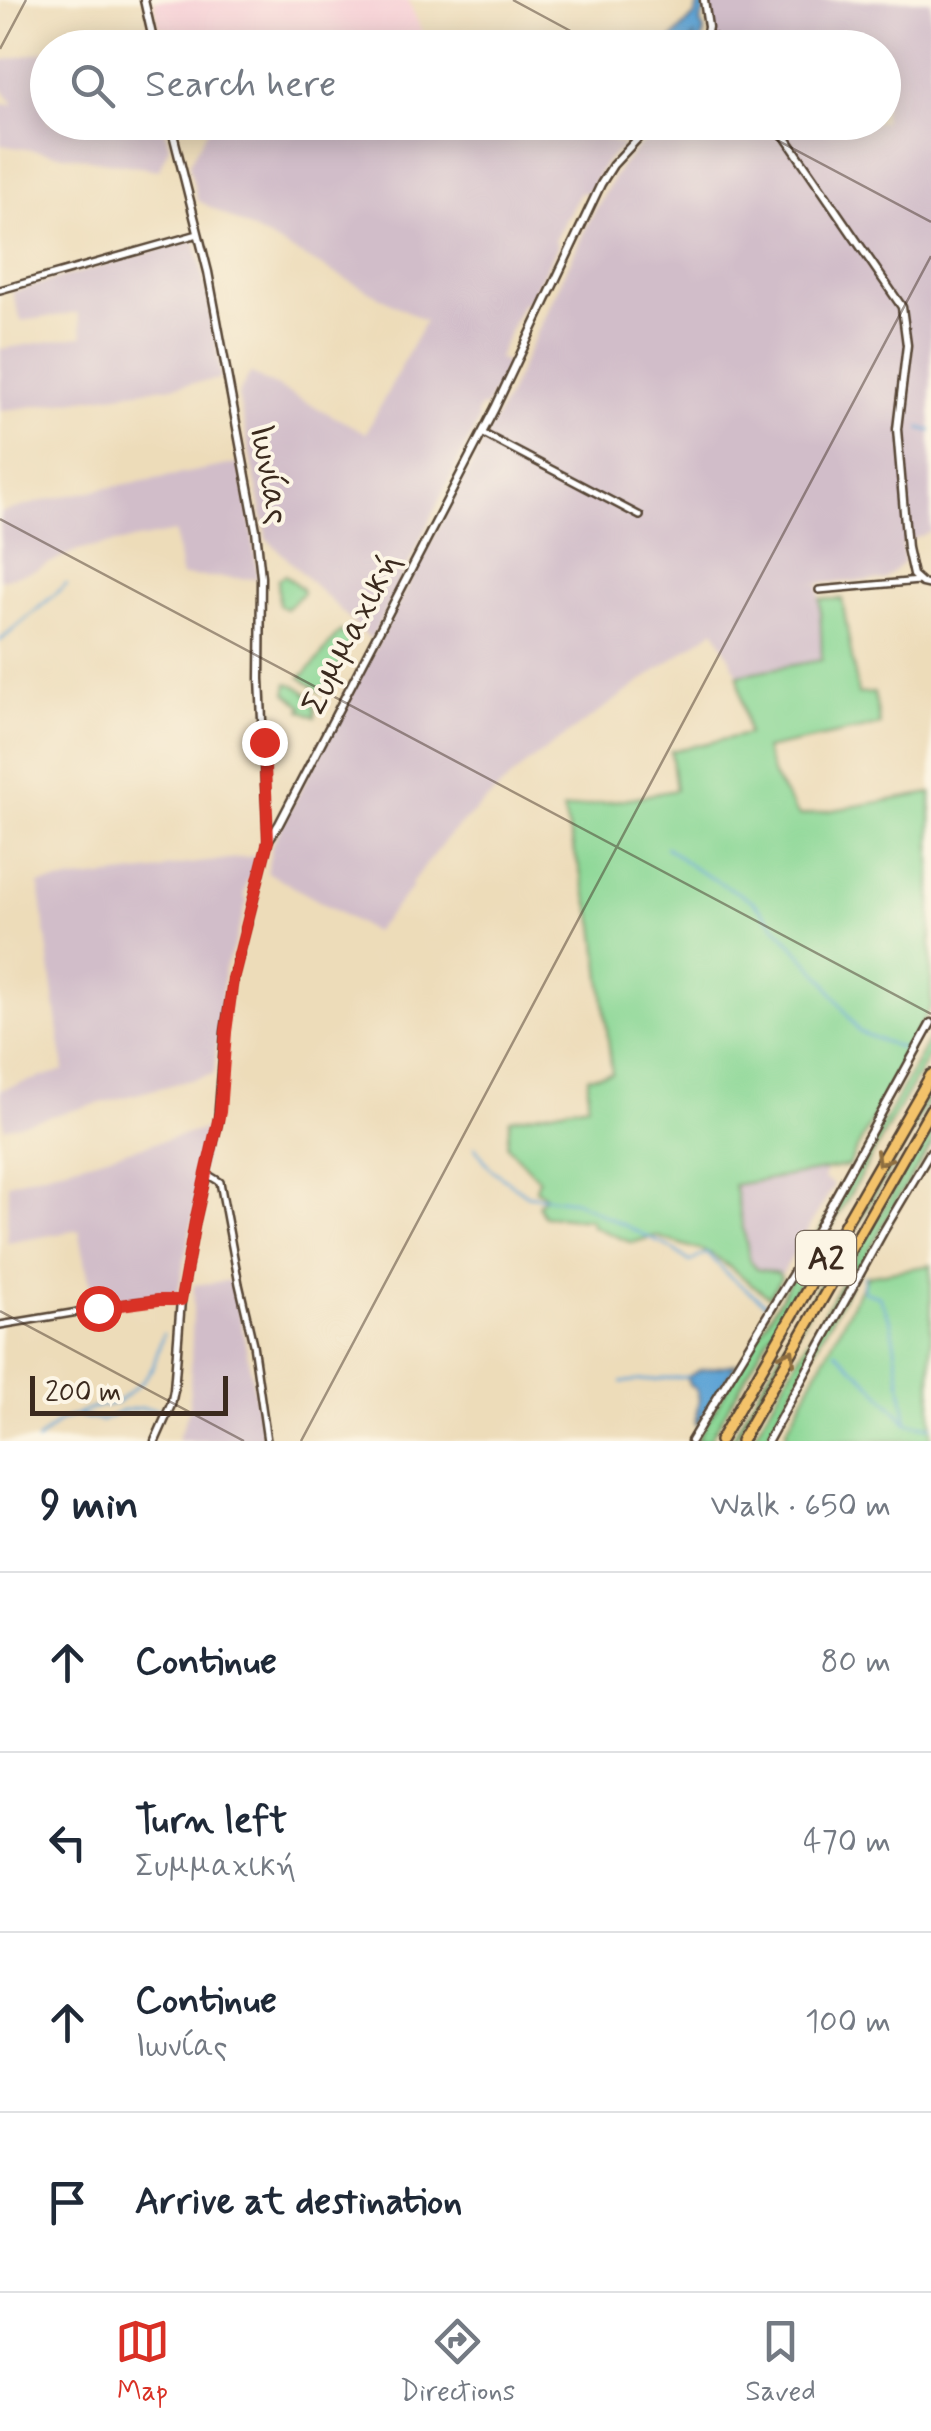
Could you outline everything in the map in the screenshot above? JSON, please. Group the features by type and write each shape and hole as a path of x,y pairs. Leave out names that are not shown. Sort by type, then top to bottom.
{"highway":[{"name":"Α2","path":"720,1441 931,1074"},
{"name":"Α2","path":"741,1441 931,1109"}],"street":[{"path":"144,0 150,30"},
{"path":"704,0 707,30"},
{"name":"Ιωνίας","path":"174,140 208,272 256,530 261,577 260,679 268,841"},
{"name":"Συμμαχική","path":"155,1441 171,1406 181,1300 220,1112 233,979 268,841 482,433 601,184 636,140"},
{"path":"788,140 891,288 904,313 906,356 897,437 906,548 912,574 919,581"},
{"path":"0,290 198,234"},
{"path":"482,433 640,516"},
{"path":"819,590 919,581 931,584"},
{"path":"267,819 279,824"},
{"path":"691,1441 795,1270 931,1023"},
{"path":"768,1441 931,1151"},
{"path":"207,1174 220,1182 256,1357 267,1441"},
{"path":"0,1326 138,1302 181,1300"}],"shaded area":[{"path":"154,0 408,0 421,30 172,30 159,27"},
{"path":"708,0 931,0 931,532 902,544 904,562 884,580 804,584 819,584 823,660 738,675 715,629 526,764 450,834 374,932 267,872 272,844 506,399 590,219 619,168 646,140 901,140 901,30 712,30"},
{"path":"30,55 30,140 167,140 169,146 159,170 0,145 0,103 14,104 0,87 0,61"},
{"path":"202,140 610,140 623,146 604,164 589,192 580,193 555,239 558,246 528,302 522,303 498,358 508,364 486,407 477,414 479,420 371,640 266,538 238,395 250,373 366,433 425,321 197,200 189,164"},
{"path":"195,239 222,379 0,411 0,349 83,336 78,313 21,321 12,292"},
{"path":"239,463 258,579 181,576 175,532 78,550 35,570 0,580 0,513 54,498"},
{"path":"254,856 257,861 244,895 247,901 224,970 214,1074 4,1128 0,1090 64,1070 39,884"},
{"path":"209,1128 178,1293 94,1306 79,1230 7,1243 8,1183"},
{"path":"826,1169 824,1179 834,1185 780,1277 778,1273 756,1269 749,1260 734,1185"},
{"path":"233,1280 264,1441 177,1441 189,1410 194,1285"}],"green space":[{"path":"285,575 303,593 286,609 279,605 278,579"},
{"path":"820,599 842,599 858,694 874,693 880,725 765,749 773,776 799,816 931,793 931,1006 848,1166 734,1185 750,1261 756,1269 778,1273 781,1278 769,1297 712,1254 655,1236 632,1243 592,1226 590,1220 544,1216 538,1205 545,1196 536,1189 539,1179 507,1145 510,1119 588,1104 588,1077 612,1073 595,925 563,810 676,790 671,751 748,734 738,675 822,660"},
{"path":"341,631 351,641 322,693 300,677"},
{"path":"288,683 308,695 315,717 301,710 303,706 286,693"},
{"path":"931,1036 931,1052 709,1441 696,1441 885,1120"},
{"path":"931,1089 931,1097 734,1441 730,1441"},
{"path":"931,1125 931,1146 899,1196 764,1441 751,1441"},
{"path":"931,1265 931,1441 787,1441 786,1431 867,1276"}],"water":[{"path":"700,0 709,0 700,22 704,30 680,30 695,15"},
{"path":"736,1364 695,1424 699,1399 687,1377 700,1370"}],"waterway":[{"path":"708,5 711,0"},
{"path":"920,428 931,431"},
{"path":"0,641 67,584"},
{"path":"666,847 695,869 753,901 824,980 859,1032 904,1049"},
{"path":"475,1147 491,1169 527,1195 575,1201 673,1249 690,1262 707,1253 729,1276 766,1304"},
{"path":"864,1276 863,1291 879,1296 891,1322 907,1423"},
{"path":"37,1441 59,1421 117,1403 142,1382 153,1367 163,1334"},
{"path":"835,1351 907,1423 931,1427"},
{"path":"622,1382 687,1377"},
{"path":"79,1416 101,1421 123,1411 164,1410"}],"route":[{"path":"98,1308 181,1300 220,1112 233,979 268,841 264,742"}]}
